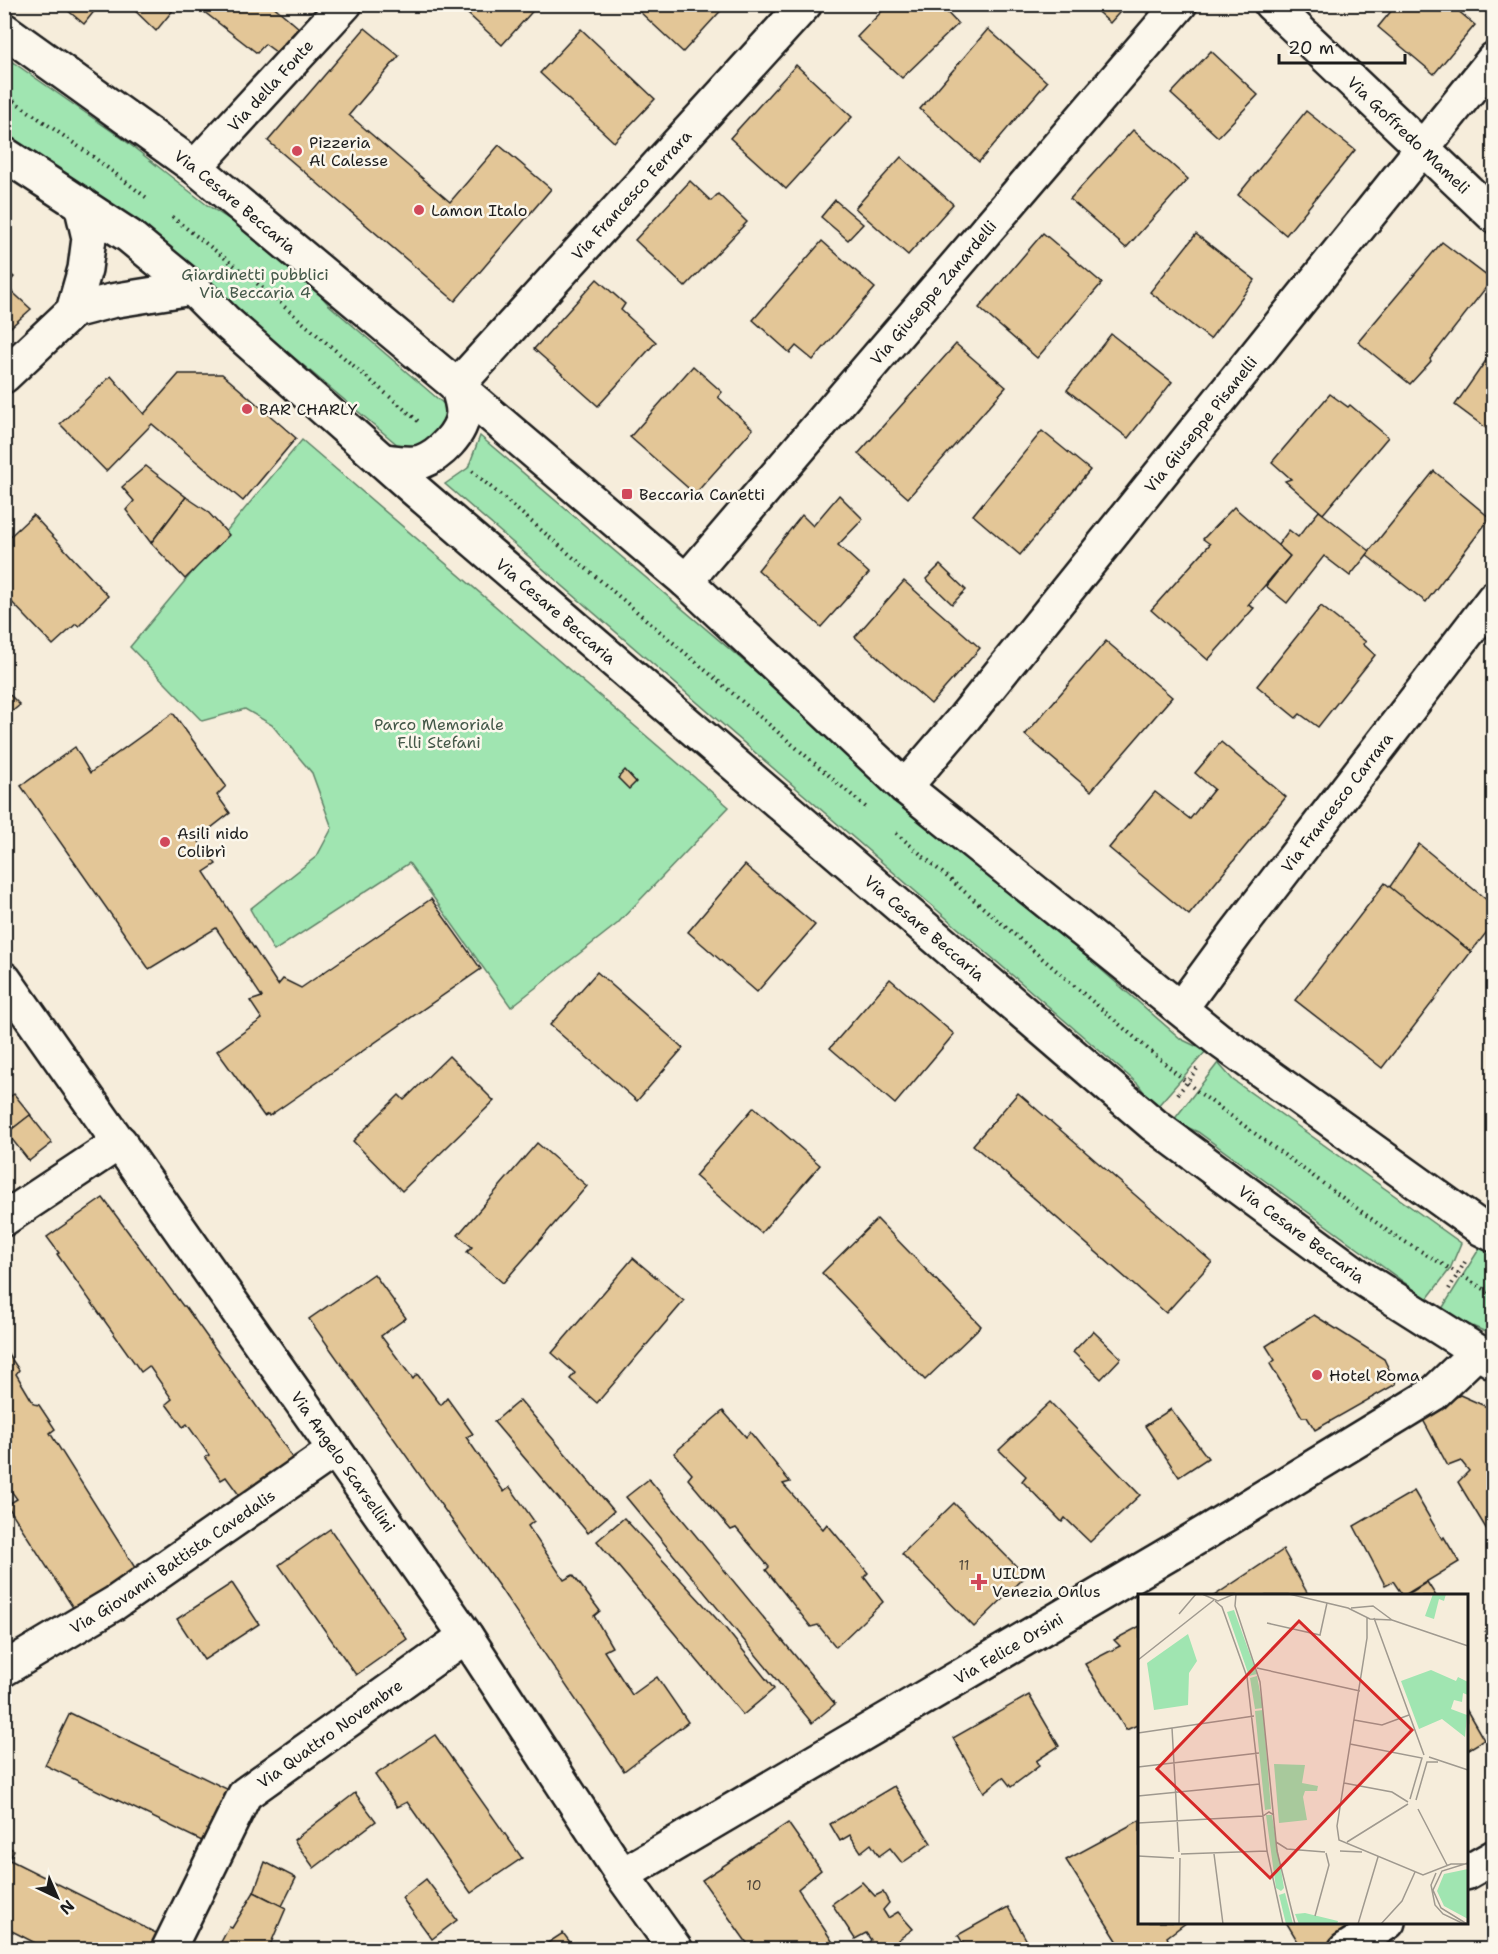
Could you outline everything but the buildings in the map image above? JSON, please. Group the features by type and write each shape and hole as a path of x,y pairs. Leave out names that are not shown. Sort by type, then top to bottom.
{"street":[{"name":"Via della Fonte","path":"195,167 345,4"},
{"name":"Via Francesco Ferrara","path":"457,386 805,4"},
{"name":"Via Giuseppe Zanardelli","path":"687,581 1180,4"},
{"name":"Via Goffredo Mameli","path":"1271,4 1494,216"},
{"name":"Via Cesare Beccaria","path":"4,30 195,167 457,386 687,581 905,787 1220,1040 1488,1232"},
{"name":"Via Giuseppe Pisanelli","path":"905,787 965,717 1494,58"},
{"name":"Via Cesare Beccaria","path":"4,154 129,236 192,288 224,320 383,461 1154,1125 1360,1277 1485,1357"},
{"path":"73,311 85,269 90,238 81,204"},
{"path":"4,376 73,311 111,301 192,288"},
{"path":"383,461 421,462 446,446 458,430 463,416 457,386"},
{"name":"Via Francesco Carrara","path":"1181,1008 1494,598"},
{"name":"Via Angelo Scarsellini","path":"4,979 466,1636 622,1875 676,1950"},
{"path":"4,1220 120,1142"},
{"name":"Via Felice Orsini","path":"622,1875 1203,1534 1413,1407 1485,1357"},
{"name":"Via Giovanni Battista Cavedalis","path":"4,1669 115,1603 335,1450"},
{"name":"Via Quattro Novembre","path":"168,1950 244,1794 466,1636"},
{"path":"1468,1873 1494,1857"},
{"path":"1345,1950 1386,1924"}],"path":[{"path":"4,94 92,156 149,200"},
{"path":"168,214 253,280 875,815"},
{"path":"893,831 1187,1082 1307,1174 1392,1234 1494,1295"},
{"path":"1154,1125 1220,1040"},
{"path":"1430,1320 1458,1274 1488,1232"}],"green space":[{"name":"Giardinetti pubblici Via Beccaria 4","path":"4,56 123,139 207,205 270,246 299,271 329,305 445,405 445,422 422,447 399,446 277,343 254,330 65,184 34,153 5,133"},
{"path":"480,436 884,781 1181,1039 1206,1051 1156,1108 1138,1084 445,484 468,468"},
{"name":"Parco Memoriale F.lli Stefani","path":"302,440 729,807 617,924 511,1007 409,863 274,951 250,909 317,856 332,828 312,773 272,725 245,709 202,721 130,647"},
{"path":"1218,1063 1233,1080 1461,1243 1450,1269 1427,1299 1198,1132 1173,1121"},
{"path":"1481,1246 1493,1256 1493,1335 1440,1312"}],"place":[{"name":"Pizzeria Al Calesse","path":"297,151"},
{"name":"Lamon Italo","path":"419,210"},
{"name":"BAR CHARLY","path":"247,409"},
{"name":"Beccaria Canetti","path":"627,494"},
{"name":"Asili nido Colibrì","path":"165,842"},
{"name":"Hotel Roma","path":"1317,1375"},
{"name":"UILDM Venezia Onlus","path":"979,1582"}]}
